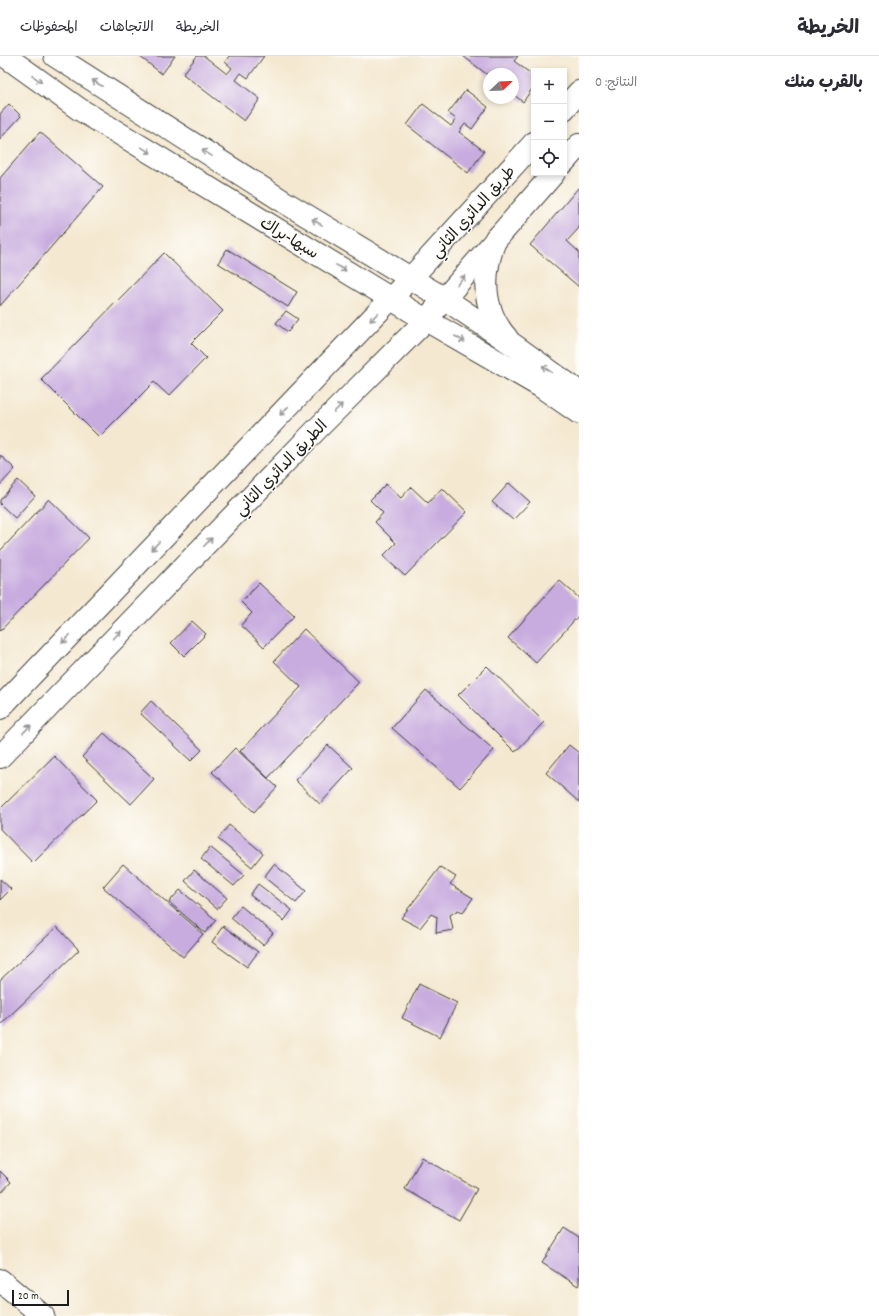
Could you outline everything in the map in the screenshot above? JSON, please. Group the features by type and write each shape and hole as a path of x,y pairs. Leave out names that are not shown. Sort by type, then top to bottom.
{"main road":[{"name":"سبها-براك","path":"5,56 79,109 426,320 540,386 579,413"},
{"name":"سبها-براك","path":"55,56 286,203 445,300 515,346 579,392"},
{"path":"567,106 579,92"},
{"path":"567,159 579,145"},
{"name":"طريق الدائري الثاني","path":"410,279 531,146"},
{"name":"الطريق الدائري الثاني","path":"0,757 318,428 445,300 496,238 551,176"},
{"path":"496,238 486,270 486,287 495,319 504,334 515,346"},
{"path":"0,708 410,279"},
{"path":"0,1280 43,1316"}],"building":[{"path":"139,56 175,56 162,74"},
{"path":"197,56 204,56 227,74 232,68 225,62 229,56 264,56 248,78 241,73 236,80 260,99 244,121 183,74"},
{"path":"463,56 518,56 514,61 531,74 531,90 523,102 519,99 519,68 483,68 483,71"},
{"path":"466,90 488,107 472,129 465,124 459,132 484,151 468,173 407,125 423,104 451,126 456,119 448,113"},
{"path":"9,104 21,116 0,139 0,114"},
{"path":"40,132 103,187 0,306 0,178"},
{"path":"579,187 579,228 567,241 579,252 579,287 530,245"},
{"path":"227,249 297,292 288,307 218,263"},
{"path":"164,253 223,311 191,343 206,358 169,396 154,382 99,437 41,379"},
{"path":"286,311 298,319 288,332 276,323"},
{"path":"0,455 15,469 0,485"},
{"path":"18,480 35,496 15,518 0,504 0,500"},
{"path":"509,483 530,502 513,520 492,502"},
{"path":"386,484 401,498 411,487 428,503 442,488 467,512 405,576 383,556 396,543 375,522 383,513 370,500"},
{"path":"49,499 89,538 0,631 0,551"},
{"path":"559,580 579,598 579,615 536,663 508,638"},
{"path":"259,583 294,616 264,647 241,625 252,613 241,602"},
{"path":"192,621 206,634 184,656 171,643"},
{"path":"304,629 359,682 268,778 240,751 301,687 274,661"},
{"path":"487,666 544,722 515,752 458,695"},
{"path":"426,690 494,750 460,788 392,728"},
{"path":"151,701 202,750 191,761 140,713"},
{"path":"104,733 154,779 131,804 82,757"},
{"path":"328,745 353,768 320,804 295,780"},
{"path":"569,745 579,753 579,802 546,773"},
{"path":"235,748 277,787 254,812 212,772"},
{"path":"54,756 97,800 33,863 0,829 0,809"},
{"path":"229,825 263,853 252,867 218,839"},
{"path":"210,847 244,875 234,886 201,859"},
{"path":"123,864 203,934 183,957 103,887"},
{"path":"274,864 306,891 296,903 264,877"},
{"path":"440,867 456,877 450,884 473,898 463,912 458,910 450,915 453,930 436,933 437,917 431,914 420,928 401,918"},
{"path":"194,870 227,898 217,909 185,881"},
{"path":"0,879 11,889 0,900"},
{"path":"258,884 292,910 284,921 250,895"},
{"path":"180,890 216,920 205,933 169,902"},
{"path":"241,906 273,933 263,945 231,918"},
{"path":"223,926 258,952 247,967 212,942"},
{"path":"57,927 79,950 0,1025 0,980"},
{"path":"419,984 457,1003 440,1037 402,1018"},
{"path":"422,1157 477,1189 459,1220 405,1189"},
{"path":"0,1171 11,1182 0,1194"},
{"path":"564,1228 579,1238 578,1286 542,1263"}]}
